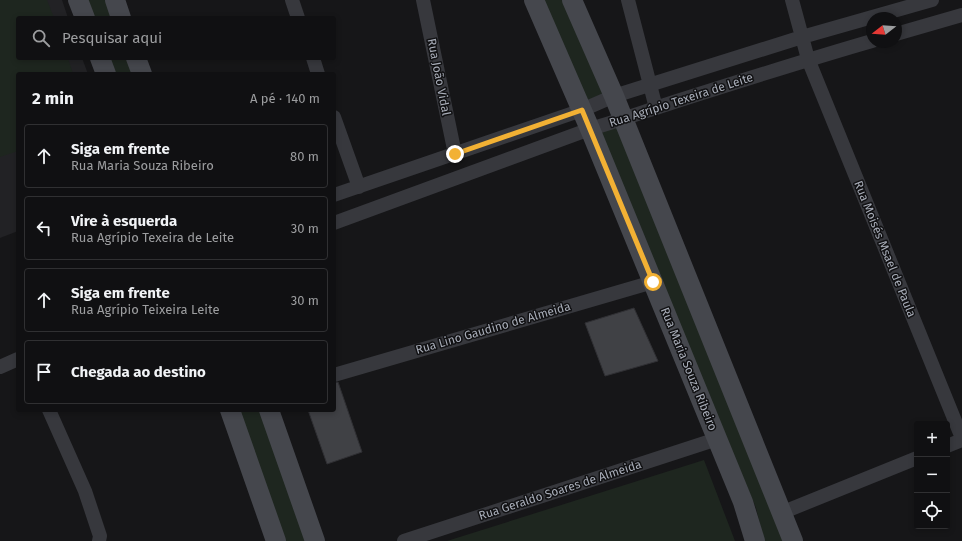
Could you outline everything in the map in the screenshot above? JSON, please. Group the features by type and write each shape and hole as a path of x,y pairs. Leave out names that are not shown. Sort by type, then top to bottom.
{"street":[{"path":"78,0 84,16"},
{"path":"115,0 121,16"},
{"path":"292,0 297,16"},
{"name":"Rua João Vidal","path":"424,0 455,154"},
{"name":"Rua Maria Souza Ribeiro","path":"534,0 590,129 743,502 755,541"},
{"path":"572,0 624,120 793,541"},
{"path":"628,0 656,108"},
{"name":"Rua Moisés Msael de Paula","path":"792,0 808,59 962,439"},
{"name":"Rua Agrípio Texeira de Leite","path":"336,194 582,110 614,96 802,37 932,0"},
{"path":"902,32 962,16"},
{"name":"Rua Agrípio Texeira de Leite","path":"336,221 590,129 624,120 656,108 808,59 866,43"},
{"path":"101,60 105,72"},
{"path":"137,60 141,72"},
{"path":"313,60 317,72"},
{"path":"336,123 359,187"},
{"name":"Rua Lino Gaudino de Almeida","path":"336,374 653,282"},
{"path":"0,366 16,360"},
{"path":"50,412 85,491 100,536 99,541"},
{"path":"231,412 276,541"},
{"path":"270,412 316,541"},
{"name":"Rua Geraldo Soares de Almeida","path":"404,541 717,439"},
{"path":"950,445 962,439"},
{"path":"781,513 914,459"}],"shaded area":[{"path":"0,0 62,0 67,16 16,16 16,60 83,60 87,72 16,72 16,232 0,238"},
{"path":"0,0 47,0 53,16 16,16 16,60 69,60 72,72 16,72 16,152 0,157"},
{"path":"82,0 111,0 116,16 87,16"},
{"path":"541,0 566,0 606,92 585,102"},
{"path":"104,60 133,60 137,72 108,72"},
{"path":"621,127 786,541 764,541 756,508 598,132"},
{"path":"238,412 262,412 310,541 279,541"},
{"path":"704,460 735,541 447,541"}],"building":[{"path":"634,308 658,361 605,376 585,323"},
{"path":"336,382 338,382 362,452 327,464 309,412 336,412"}],"route":[{"path":"455,154 582,110 653,282"}]}
